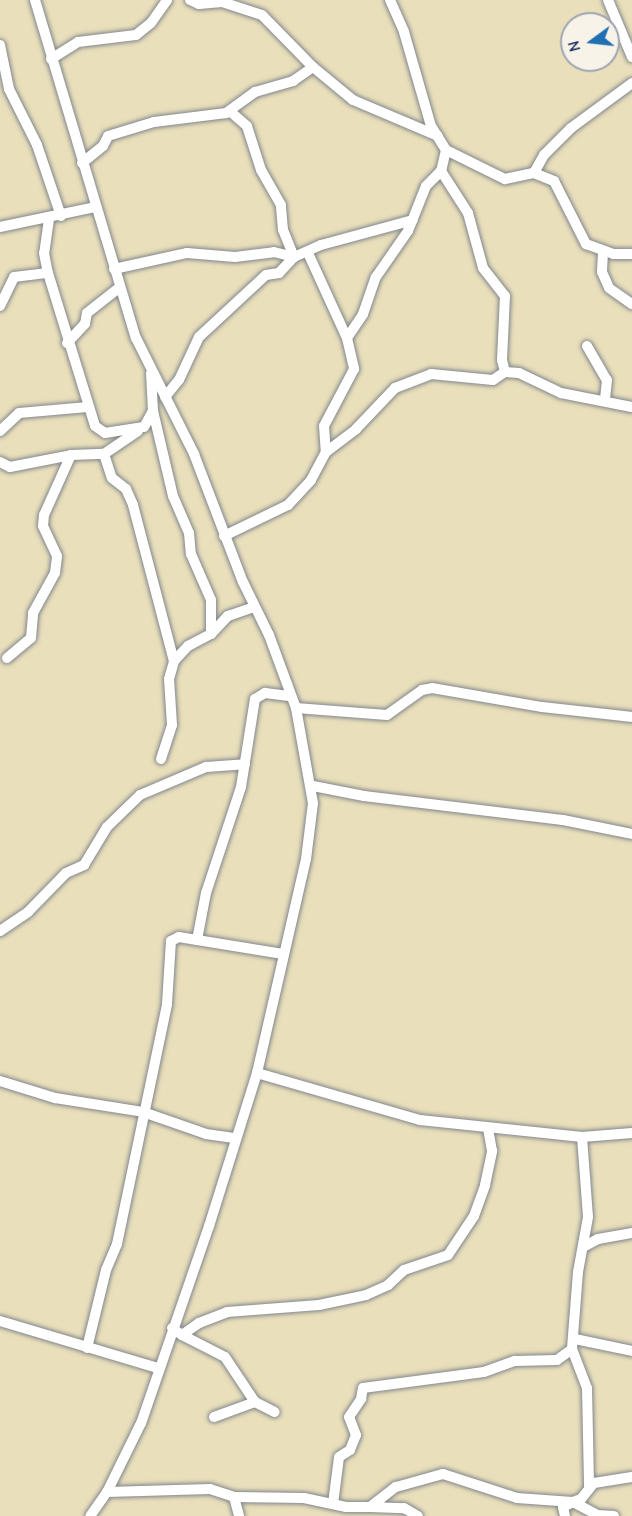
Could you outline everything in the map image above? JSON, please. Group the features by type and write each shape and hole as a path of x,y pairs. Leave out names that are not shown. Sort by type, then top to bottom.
{"street":[{"path":"35,0 138,345 194,454 224,536 254,607 269,635 296,708 313,786 309,845 256,1073 141,1423 107,1492 90,1516"},
{"path":"51,59 78,42 136,35 151,23 167,0"},
{"path":"190,0 199,4 222,2 262,15 314,67 361,105 441,137"},
{"path":"347,338 363,314 376,277 413,220 426,186 441,171 446,150 441,137 431,126 404,32 390,0"},
{"path":"608,0 632,57"},
{"path":"0,45 9,89 37,145 61,216"},
{"path":"82,163 103,146 108,136 154,122 230,111 255,92 293,81 314,67"},
{"path":"534,173 544,155 572,128 632,83"},
{"path":"230,111 247,126 261,170 281,205 283,230 294,257"},
{"path":"446,150 505,179 534,173 554,181 586,244 603,252 632,254"},
{"path":"441,171 468,213 483,268 505,296 502,360 505,372"},
{"path":"0,227 49,219 96,207"},
{"path":"49,219 44,253 48,273 67,343 95,426 105,433 144,427"},
{"path":"114,269 187,253 235,257 274,252 294,257 308,253 321,244 413,220"},
{"path":"603,252 602,272 609,288 632,304"},
{"path":"308,253 347,338 354,369 324,426 326,452"},
{"path":"165,397 179,380 199,337 266,274 279,273 294,257"},
{"path":"0,306 14,276 48,273"},
{"path":"67,343 85,324 87,313 120,286"},
{"path":"587,346 607,380 605,399"},
{"path":"151,367 153,411 173,496 189,532 191,554 211,600 212,634"},
{"path":"224,536 288,505 310,480 326,452 356,429 395,388 430,374 493,380 505,372 536,378 561,393 605,399 632,408"},
{"path":"0,431 20,412 88,407"},
{"path":"0,462 10,467 71,455 104,454 144,427 153,411"},
{"path":"104,454 112,478 126,489 133,505 174,661"},
{"path":"7,658 31,638 33,613 55,573 57,556 43,526 44,514 71,455"},
{"path":"161,759 172,725 169,679 174,661 180,652 212,634 228,616 254,607"},
{"path":"296,708 387,715 432,688 542,707 632,717"},
{"path":"197,940 206,893 241,787 257,696 291,696"},
{"path":"0,931 28,912 66,873 84,865 107,827 140,795 206,767 245,764"},
{"path":"313,786 364,796 563,820 632,834"},
{"path":"87,1348 106,1270 117,1244 167,1004 171,940 174,936 283,954"},
{"path":"256,1073 420,1120 488,1129 582,1137 632,1133"},
{"path":"0,1082 55,1098 143,1112 206,1134 236,1138"},
{"path":"182,1335 199,1323 227,1312 319,1305 366,1295 388,1285 404,1270 448,1255 474,1216 485,1185 492,1151 488,1129"},
{"path":"565,1516 564,1507 581,1499 589,1486 587,1388 574,1344 576,1296 588,1217 582,1137"},
{"path":"583,1247 598,1239 632,1233"},
{"path":"0,1320 158,1368"},
{"path":"172,1328 225,1357 255,1402 274,1412"},
{"path":"574,1344 632,1351"},
{"path":"333,1504 339,1457 350,1450 356,1435 349,1417 361,1399 363,1388 484,1372 515,1361 557,1360 574,1344"},
{"path":"214,1417 255,1402"},
{"path":"370,1508 396,1487 443,1474 517,1498 573,1502 597,1515 614,1516"},
{"path":"589,1486 632,1478"},
{"path":"107,1492 202,1489 234,1497 304,1498 370,1508 404,1508 418,1516"},
{"path":"234,1497 239,1516"}]}
